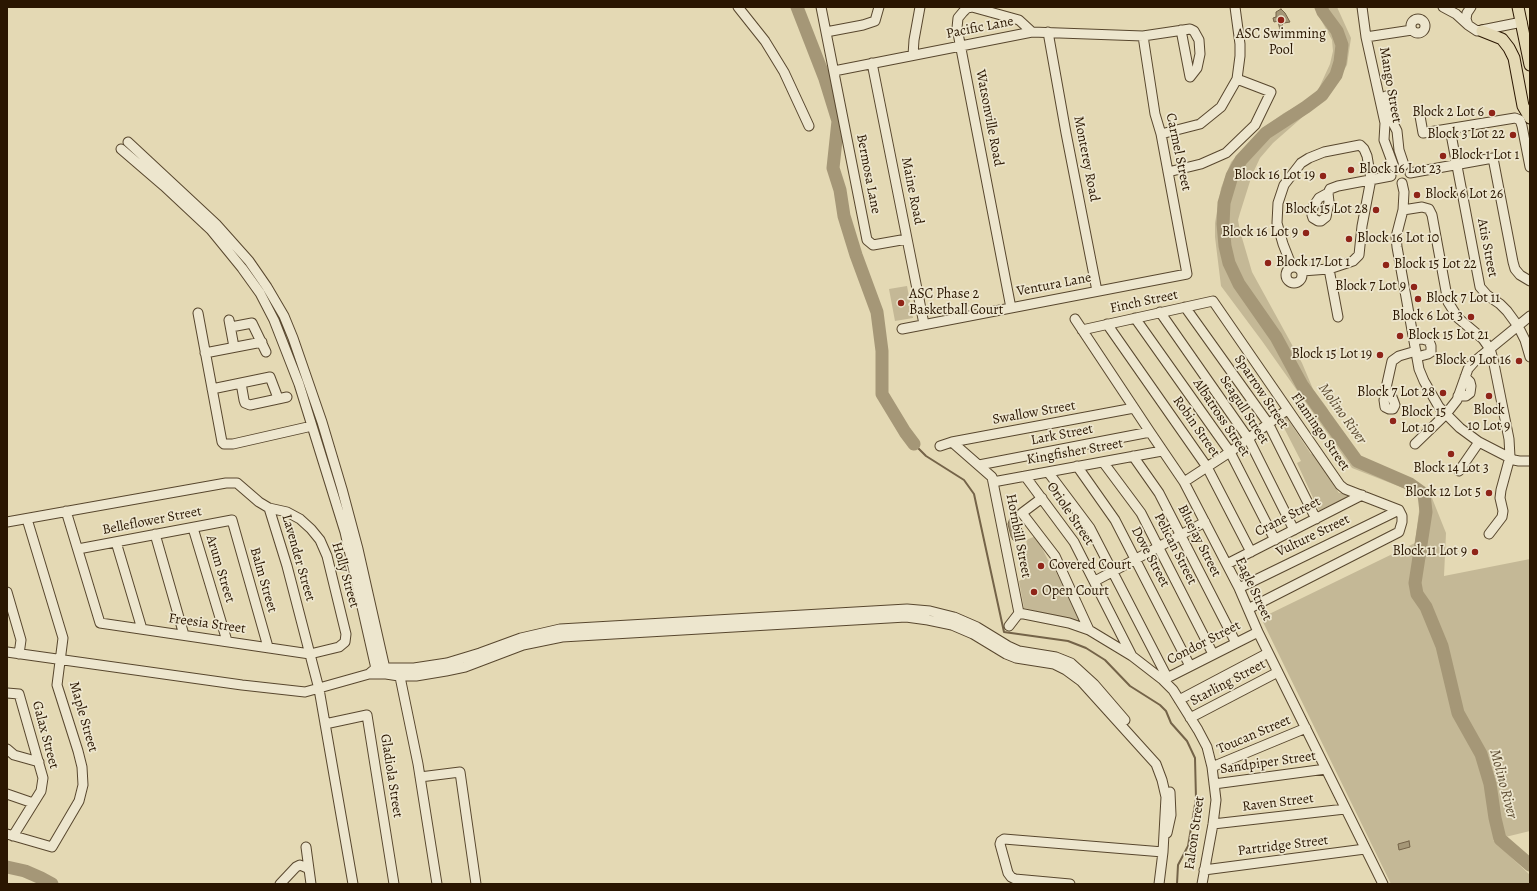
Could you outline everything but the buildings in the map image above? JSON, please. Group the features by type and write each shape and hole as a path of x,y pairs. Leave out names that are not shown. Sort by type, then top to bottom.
{"main road":[{"path":"1518,7 1530,65"},
{"path":"1482,31 1502,39 1509,48 1514,58 1523,106 1530,118"}],"street":[{"path":"738,7 765,41 784,72 809,126"},
{"name":"Bermosa Lane","path":"821,7 866,240 873,245 907,239"},
{"path":"826,32 863,25 875,21 879,7"},
{"path":"913,56 914,40 920,7"},
{"name":"Watsonville Road","path":"1011,308 960,47 957,28 958,18 967,8 972,7 1020,20 1032,32"},
{"path":"1161,134 1200,124 1221,107 1237,78 1240,44 1235,7"},
{"name":"Mango Street","path":"1362,7 1381,90 1385,123 1384,140 1392,171"},
{"name":"Mango Street","path":"1367,7 1369,37"},
{"path":"1443,7 1456,14 1477,31 1522,22"},
{"path":"1468,7 1466,19 1468,25"},
{"name":"Pacific Lane","path":"834,71 1032,32 1143,36 1181,30"},
{"path":"1369,37 1412,30"},
{"name":"Monterey Road","path":"1048,32 1097,291"},
{"name":"Carmel Street","path":"1143,36 1155,114 1161,134 1187,274"},
{"name":"Maine Road","path":"872,63 924,324"},
{"path":"1168,172 1201,164 1226,153 1255,125 1271,92 1237,78"},
{"name":"Mango Street","path":"1381,90 1397,131 1399,150 1407,169"},
{"path":"1420,116 1423,133 1512,118 1518,119 1522,126 1530,167"},
{"name":"Atis Street","path":"1450,129 1480,287 1487,295 1507,311 1518,326 1525,340 1530,357"},
{"path":"128,142 216,224 249,261 267,287 284,316 294,338 322,422 358,549 379,672"},
{"path":"1292,267 1278,231 1277,213 1279,199 1284,185 1301,163 1316,154 1360,145 1364,149 1367,156 1371,179 1362,226 1359,255 1353,260 1329,268 1302,270 1299,267 1292,267 1286,272 1286,278 1290,282 1295,283 1300,281 1303,276 1302,270"},
{"path":"121,149 164,186 211,230 260,293 274,320 299,384 345,532 379,672"},
{"path":"1328,193 1330,188 1371,179 1392,171 1399,165 1407,169 1457,165 1493,158 1515,269 1520,275 1530,281"},
{"path":"1392,171 1394,181 1402,183 1408,179 1407,169"},
{"path":"1402,183 1404,192 1403,210 1396,237 1397,247 1419,369 1424,381 1431,395 1446,414 1460,428 1479,442 1510,457 1519,461 1530,461"},
{"path":"1403,210 1422,207 1429,209 1432,215 1448,302 1458,318 1483,339 1490,349 1493,359 1509,439 1510,457 1501,490 1500,498 1503,511 1502,517 1488,534"},
{"path":"1329,268 1338,317"},
{"name":"Ventura Lane","path":"902,328 1187,274"},
{"path":"260,293 267,287"},
{"name":"Finch Street","path":"1082,330 1213,301"},
{"name":"Flamingo Street","path":"1213,301 1340,485 1345,489 1399,510"},
{"name":"Sparrow Street","path":"1185,307 1268,423 1316,519"},
{"name":"Seagull Street","path":"1160,312 1248,438 1294,530"},
{"path":"198,313 221,440 224,444 234,444 312,426"},
{"path":"1415,444 1446,414 1454,404 1468,369 1475,361 1530,316"},
{"name":"Albatross Street","path":"1135,318 1230,452 1275,540"},
{"name":"Eagle Street","path":"1075,319 1184,482 1239,588 1268,653 1383,884"},
{"path":"234,347 230,324 252,324 266,352"},
{"name":"Robin Street","path":"1107,324 1207,467 1251,552"},
{"path":"1387,394 1386,388 1392,360 1399,356 1428,354 1430,352 1431,346 1429,341 1422,338 1414,340"},
{"path":"205,352 262,342"},
{"path":"212,389 241,383 270,377 283,398 250,406 247,405 244,400 241,383"},
{"name":"Swallow Street","path":"940,446 952,442 1134,408"},
{"path":"1184,482 1230,452 1287,410"},
{"name":"Lark Street","path":"979,465 1150,432"},
{"name":"Hornbill Street","path":"952,442 990,474 993,482 1019,613"},
{"path":"1459,471 1479,442"},
{"name":"Kingfisher Street","path":"993,482 1162,451"},
{"name":"Bluejay Street","path":"1133,456 1158,493 1236,643"},
{"name":"Pelican Street","path":"1103,462 1141,513 1213,654"},
{"name":"Dove Street","path":"1077,466 1115,520 1190,666"},
{"path":"1048,472 1090,528 1165,679 1190,718"},
{"name":"Oriole Street","path":"1025,476 1074,542 1132,656"},
{"name":"Lavender Street","path":"7,522 232,482 237,483 259,502 269,508 287,566 319,689 353,884"},
{"name":"Crane Street","path":"1227,564 1362,495"},
{"path":"1042,498 1022,513 1055,556 1089,630"},
{"name":"Holly Street","path":"269,508 286,512 300,519 311,528 320,540 327,556 347,638 339,647 310,654"},
{"path":"1248,608 1399,532 1402,516 1399,510"},
{"name":"Vulture Street","path":"1239,588 1399,510"},
{"path":"66,511 78,549"},
{"name":"Maple Street","path":"10,835 52,847 77,806 84,785 78,751 57,685 63,638 27,519"},
{"name":"Belleflower Street","path":"78,549 232,520"},
{"name":"Balm Street","path":"232,520 268,647"},
{"path":"1095,581 1205,522"},
{"name":"Arum Street","path":"193,528 227,641"},
{"path":"155,534 184,635"},
{"path":"116,542 142,629"},
{"name":"Freesia Street","path":"78,549 100,623 310,654"},
{"path":"8,598 21,640 19,654"},
{"path":"7,652 305,692 379,672 399,672 447,663 480,653 520,638 560,629 907,609 930,611 954,617 977,627 1019,651 1061,659 1079,669 1094,684 1158,760 1165,772 1171,795 1171,815 1163,852 1160,884"},
{"path":"1009,626 1019,613 1070,623 1089,630 1132,656 1165,679"},
{"name":"Condor Street","path":"1165,679 1258,632"},
{"path":"1179,700 1268,653"},
{"path":"399,672 420,777 437,884"},
{"name":"Starling Street","path":"1190,718 1278,672"},
{"name":"Galax Street","path":"7,693 19,694 43,778 41,790 10,835"},
{"name":"Gladiola Street","path":"325,724 367,715 394,884"},
{"name":"Falcon Street","path":"1190,718 1207,747 1212,768 1216,800 1202,884"},
{"name":"Toucan Street","path":"1212,768 1306,728"},
{"path":"7,749 14,755 39,762"},
{"name":"Sandpiper Street","path":"1214,784 1326,769"},
{"path":"420,777 460,772 476,884"},
{"path":"7,794 33,803"},
{"name":"Raven Street","path":"1213,824 1345,809"},
{"path":"1070,884 1015,879 1011,877 1008,873 1004,859 1000,844 1001,841 1004,839 1163,852"},
{"path":"306,847 312,884"},
{"name":"Partridge Street","path":"1204,870 1365,849"},
{"path":"280,884 296,867 300,865 309,869"}],"shaded area":[{"path":"1314,7 1337,7 1351,38 1347,65 1331,92 1273,143 1260,158 1252,175 1238,220 1240,231 1252,272 1302,363 1313,389 1327,408 1339,431 1365,462 1413,482 1432,498 1446,533 1444,576 1530,559 1530,831 1493,840 1530,875 1530,884 1391,884 1261,618 1415,543 1421,495 1352,468 1221,286 1215,237 1215,223 1221,188 1231,162 1267,125 1284,113 1310,99 1319,88 1330,64 1333,51 1332,40"},
{"name":"ASC Swimming Pool","path":"1281,9 1290,22 1284,23 1282,25 1283,29 1280,30 1278,21 1274,22 1273,18 1276,17 1276,12"},
{"name":"ASC Phase 2 Basketball Court","path":"907,286 913,318 895,321 889,289"},
{"path":"1291,414 1293,417 1289,421 1311,454 1316,452 1329,469 1325,471 1339,493 1349,492 1357,498 1322,517 1297,463 1301,461 1283,426 1280,427 1277,423"},
{"path":"1010,518 1015,519 1025,533 1023,539 1017,541 1013,540 1008,524"},
{"path":"1036,536 1067,594 1086,623 1024,608 1019,581 1031,575 1027,562 1024,563 1019,554 1022,552 1020,547 1027,544 1026,540"},
{"path":"1409,841 1410,847 1399,850 1398,844"}],"waterway":[{"path":"797,7 825,79 838,121 833,168 840,190 844,216 856,255 877,312 882,351 882,394 914,444"},
{"name":"Molino River","path":"1321,7 1337,31 1342,45 1340,62 1336,75 1322,95 1266,133 1241,160 1232,176 1224,203 1223,224 1225,246 1229,263 1239,284 1276,337 1302,385 1357,461 1410,484 1424,494 1426,512 1415,583 1417,594 1426,607 1442,646 1458,713 1481,754 1490,784 1500,839 1530,865"},
{"path":"914,444 926,456 964,480 974,494 1004,632 1068,641 1086,648 1105,660 1130,686 1160,705 1166,711 1171,723 1187,741 1195,758 1196,799 1188,846 1178,865 1177,884"},
{"path":"7,867 25,871 52,884"}],"place":[{"name":"ASC Swimming Pool","path":"1281,20"},
{"name":"Block 2 Lot 6","path":"1492,113"},
{"name":"Block 3 Lot 22","path":"1513,135"},
{"name":"Block 1 Lot 1","path":"1443,156"},
{"name":"Block 16 Lot 23","path":"1351,170"},
{"name":"Block 16 Lot 19","path":"1323,176"},
{"name":"Block 6 Lot 26","path":"1417,195"},
{"name":"Block 15 Lot 28","path":"1376,210"},
{"name":"Block 16 Lot 9","path":"1306,233"},
{"name":"Block 16 Lot 10","path":"1349,239"},
{"name":"Block 17 Lot 1","path":"1268,263"},
{"name":"Block 15 Lot 22","path":"1386,265"},
{"name":"Block 7 Lot 9","path":"1414,287"},
{"name":"Block 7 Lot 11","path":"1418,299"},
{"name":"ASC Phase 2 Basketball Court","path":"901,303"},
{"name":"Block 6 Lot 3","path":"1471,317"},
{"name":"Block 15 Lot 21","path":"1400,336"},
{"name":"Block 15 Lot 19","path":"1380,355"},
{"name":"Block 9 Lot 16","path":"1519,361"},
{"name":"Block 7 Lot 28","path":"1443,393"},
{"name":"Block 10 Lot 9","path":"1489,396"},
{"name":"Block 15 Lot 10","path":"1393,421"},
{"name":"Block 14 Lot 3","path":"1451,454"},
{"name":"Block 12 Lot 5","path":"1489,493"},
{"name":"Block 11 Lot 9","path":"1475,552"},
{"name":"Covered Court","path":"1041,566"},
{"name":"Open Court","path":"1034,592"}]}
